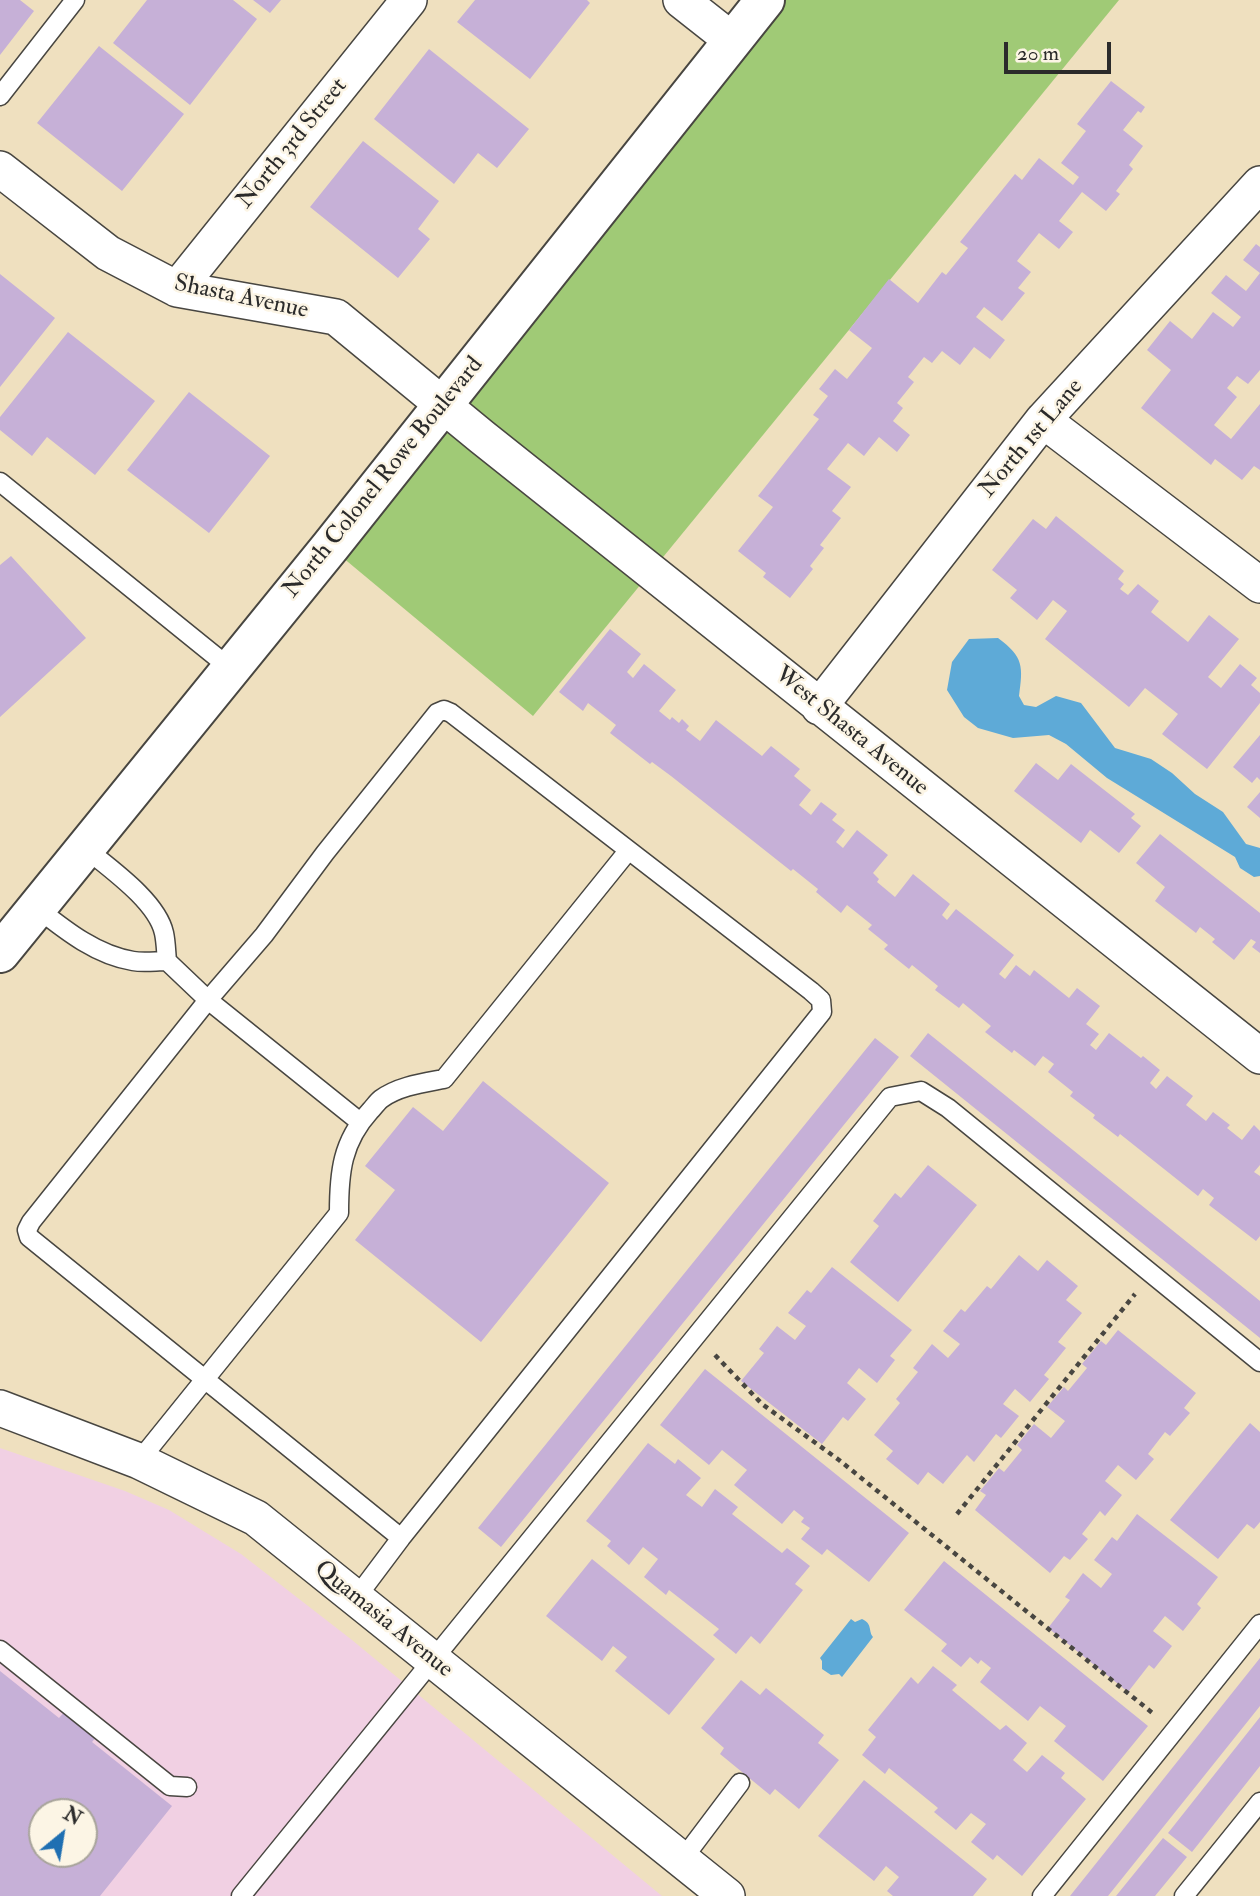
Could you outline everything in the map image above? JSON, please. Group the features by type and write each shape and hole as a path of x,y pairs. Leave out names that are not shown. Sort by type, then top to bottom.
{"main road":[{"name":"North Colonel Rowe Boulevard","path":"0,953 443,405 765,0"}],"street":[{"name":"North 3rd Street","path":"177,289 409,0"},
{"path":"681,0 733,41"},
{"name":"Shasta Avenue","path":"0,169 108,253 177,289 335,317 443,405"},
{"name":"North 1st Lane","path":"819,706 1043,420 1260,184"},
{"name":"West Shasta Avenue","path":"443,405 1260,1056"},
{"path":"1043,420 1260,585"},
{"name":"Quamasia Avenue","path":"0,1408 139,1461 256,1518 727,1896"}],"lane":[{"path":"0,96 75,0"},
{"path":"0,482 230,668"},
{"path":"356,1598 401,1538 822,1012 821,1000 811,991 444,710 437,713 325,853 264,935 208,1000 27,1230 29,1237 401,1538"},
{"path":"85,848 121,877 157,917 164,932 167,961 208,1000 360,1122"},
{"path":"139,1461 340,1213 339,1176 349,1140 360,1122 380,1099 404,1088 444,1079 628,851"},
{"path":"37,908 76,937 106,952 133,961 167,961"},
{"path":"241,1896 890,1097 921,1091 948,1108 1260,1362"},
{"path":"1042,1896 1260,1624"},
{"path":"0,1650 170,1786 187,1787"},
{"path":"682,1860 740,1783"},
{"path":"1184,1896 1260,1802"}],"path":[{"path":"957,1514 1152,1274"},
{"path":"696,1335 762,1404 839,1460 1138,1703 1175,1730"}],"shaded area":[{"path":"0,1448 125,1491 169,1510 241,1554 352,1640 662,1896 0,1896"}],"green space":[{"path":"771,0 1119,0 533,716 330,547"}],"water":[{"path":"998,638 1013,651 1020,663 1019,696 1024,705 1036,707 1056,696 1081,703 1115,748 1151,759 1172,773 1195,794 1223,812 1246,844 1260,848 1260,876 1254,877 1240,868 1235,857 1107,778 1066,744 1049,735 1013,738 978,728 964,717 947,690 952,662 969,639"},
{"path":"851,1619 855,1622 862,1619 865,1621 873,1637 842,1677 839,1674 831,1675 822,1669 820,1658"}],"building":[{"path":"0,0 20,0 34,11 0,55"},
{"path":"147,0 233,0 257,19 190,105 113,43"},
{"path":"253,0 281,0 270,13"},
{"path":"475,0 587,0 590,3 530,79 457,22"},
{"path":"99,46 184,114 122,191 37,123"},
{"path":"429,49 529,129 497,168 478,153 454,184 374,119"},
{"path":"1111,81 1145,107 1141,113 1138,111 1123,130 1143,146 1129,165 1133,169 1116,191 1120,194 1106,211 1082,192 1059,221 1073,232 1059,249 1039,233 1017,261 1031,272 1018,288 1025,293 1002,321 984,307 976,317 1005,340 990,359 974,347 960,365 942,351 932,363 924,357 908,377 914,382 897,403 903,408 893,421 910,435 897,452 879,437 864,456 848,443 827,469 851,487 832,511 841,518 820,545 824,548 810,566 813,569 790,598 763,577 766,573 738,551 773,507 758,496 819,419 813,415 828,396 819,389 835,369 847,379 872,348 849,330 889,279 918,303 942,272 946,275 968,248 960,242 1015,174 1022,180 1039,158 1073,185 1079,177 1061,163 1086,131 1077,124"},
{"path":"363,141 439,201 418,229 430,239 398,278 310,207"},
{"path":"1256,244 1260,247 1260,273 1243,260"},
{"path":"1260,273 1260,370 1248,384 1237,376 1227,388 1237,397 1214,425 1231,439 1260,404 1260,470 1254,466 1242,480 1215,459 1211,465 1141,408 1171,370 1147,350 1170,321 1192,339 1213,312 1233,327 1241,317 1211,293 1226,275 1246,291"},
{"path":"0,274 55,318 0,387"},
{"path":"68,332 155,401 95,475 47,437 32,456 0,430 0,417"},
{"path":"189,392 270,456 209,533 127,470"},
{"path":"1056,516 1124,571 1118,579 1124,584 1120,589 1128,595 1138,584 1159,601 1151,612 1188,642 1209,615 1239,639 1208,677 1221,688 1240,664 1257,678 1251,685 1260,693 1260,703 1207,769 1162,734 1178,714 1145,688 1129,707 1045,639 1067,611 1053,600 1037,620 1010,598 1017,590 992,570 1033,519 1046,529"},
{"path":"11,556 86,638 0,717 0,565"},
{"path":"610,629 641,654 627,672 633,678 644,664 676,690 659,711 670,720 672,717 679,723 682,719 689,726 686,730 700,741 716,720 762,756 771,746 800,769 794,776 811,790 799,805 811,815 821,802 837,814 832,820 845,830 836,842 843,848 857,830 888,855 873,873 879,879 877,882 895,897 913,874 950,904 942,915 947,920 956,909 1014,955 999,974 1005,979 1016,965 1030,976 1034,970 1069,998 1077,988 1100,1006 1086,1024 1099,1034 1090,1045 1096,1050 1109,1033 1160,1070 1150,1083 1156,1089 1167,1076 1193,1096 1186,1105 1206,1121 1213,1112 1230,1125 1227,1128 1242,1140 1254,1125 1260,1131 1260,1165 1254,1172 1260,1176 1260,1236 1256,1241 1209,1205 1214,1198 1203,1189 1198,1196 1120,1134 1118,1137 1093,1118 1095,1115 1070,1096 1073,1092 1048,1072 1054,1064 1043,1056 1035,1066 1014,1050 1012,1053 985,1032 991,1026 963,1003 959,1008 935,990 938,986 912,965 909,969 884,949 888,945 868,929 872,925 847,905 841,913 816,892 818,889 793,869 791,871 671,776 652,762 650,764 610,733 616,725 588,703 583,711 559,692"},
{"path":"1260,735 1260,780 1257,777 1252,783 1233,767"},
{"path":"1036,763 1058,780 1071,764 1135,814 1131,818 1141,826 1119,853 1090,830 1081,843 1014,791"},
{"path":"1260,792 1260,818 1247,807"},
{"path":"1160,834 1260,913 1260,953 1252,947 1256,942 1251,939 1234,960 1212,942 1215,939 1200,927 1196,933 1155,901 1165,887 1136,863"},
{"path":"928,1033 1260,1301 1260,1338 910,1056"},
{"path":"875,1038 899,1057 501,1547 478,1528"},
{"path":"483,1081 609,1183 481,1342 355,1240 395,1190 365,1166 413,1107 443,1131"},
{"path":"928,1165 977,1205 898,1302 850,1262 879,1226 873,1221 895,1193 901,1198"},
{"path":"1019,1255 1038,1271 1047,1260 1078,1286 1066,1300 1082,1313 1058,1342 1066,1348 1044,1375 1049,1379 1030,1402 1015,1389 1003,1404 1019,1416 1001,1438 996,1434 974,1462 967,1455 943,1484 928,1472 918,1485 886,1459 893,1451 874,1435 900,1403 896,1399 918,1372 913,1368 932,1344 948,1358 960,1344 943,1331 961,1309 965,1312 987,1286 991,1289"},
{"path":"832,1267 912,1330 890,1356 895,1360 877,1383 859,1368 847,1383 866,1399 848,1421 843,1417 822,1444 741,1381 764,1353 759,1349 777,1326 795,1340 806,1326 788,1313 807,1290 811,1293"},
{"path":"1118,1330 1196,1393 1184,1408 1190,1413 1170,1436 1165,1432 1148,1454 1154,1459 1136,1480 1118,1465 1105,1481 1122,1495 1105,1516 1100,1511 1082,1534 1088,1539 1070,1560 1064,1556 1050,1573 975,1510 986,1495 980,1491 999,1468 1004,1472 1022,1450 1017,1445 1034,1424 1051,1438 1065,1421 1047,1407 1064,1387 1068,1391 1087,1368 1082,1364 1101,1341 1106,1345"},
{"path":"705,1369 909,1533 869,1582 827,1549 822,1555 801,1539 810,1528 801,1522 804,1518 794,1510 782,1524 734,1485 747,1470 722,1450 709,1465 660,1425"},
{"path":"1250,1423 1260,1432 1260,1522 1254,1529 1247,1524 1218,1559 1170,1520"},
{"path":"648,1443 675,1464 678,1459 701,1478 686,1495 702,1507 715,1489 738,1507 732,1514 782,1553 787,1548 810,1566 795,1584 803,1590 760,1644 751,1636 736,1654 713,1635 719,1629 669,1590 666,1595 644,1577 658,1559 643,1547 629,1565 607,1546 611,1541 586,1521"},
{"path":"1137,1514 1218,1577 1197,1604 1201,1608 1183,1631 1165,1616 1153,1631 1172,1646 1154,1669 1149,1665 1128,1692 1048,1628 1070,1600 1065,1597 1083,1573 1101,1588 1112,1574 1094,1560 1112,1537 1117,1541"},
{"path":"592,1559 715,1659 669,1715 615,1671 627,1657 613,1646 602,1661 546,1616"},
{"path":"944,1561 1148,1726 1103,1781 1054,1741 1066,1726 1040,1706 1028,1721 980,1682 991,1668 981,1660 978,1664 970,1657 961,1667 941,1651 947,1644 904,1610"},
{"path":"1260,1658 1260,1706 1108,1896 1070,1896"},
{"path":"933,1666 957,1685 952,1690 1000,1730 1006,1725 1027,1743 1013,1760 1027,1772 1042,1755 1065,1773 1061,1778 1086,1799 1022,1876 997,1855 993,1860 971,1842 986,1824 971,1813 956,1830 934,1812 938,1808 889,1768 885,1774 862,1755 876,1737 868,1730 911,1677 918,1684"},
{"path":"0,1671 59,1718 66,1710 98,1735 92,1742 172,1806 100,1896 0,1896"},
{"path":"741,1680 760,1695 766,1688 824,1735 818,1743 839,1760 799,1809 775,1789 770,1795 720,1754 724,1748 701,1728"},
{"path":"1260,1717 1260,1766 1192,1852 1168,1833"},
{"path":"864,1780 987,1879 973,1896 893,1896 887,1891 899,1877 886,1866 874,1881 818,1836"},
{"path":"1163,1838 1187,1857 1155,1896 1116,1896"}]}
